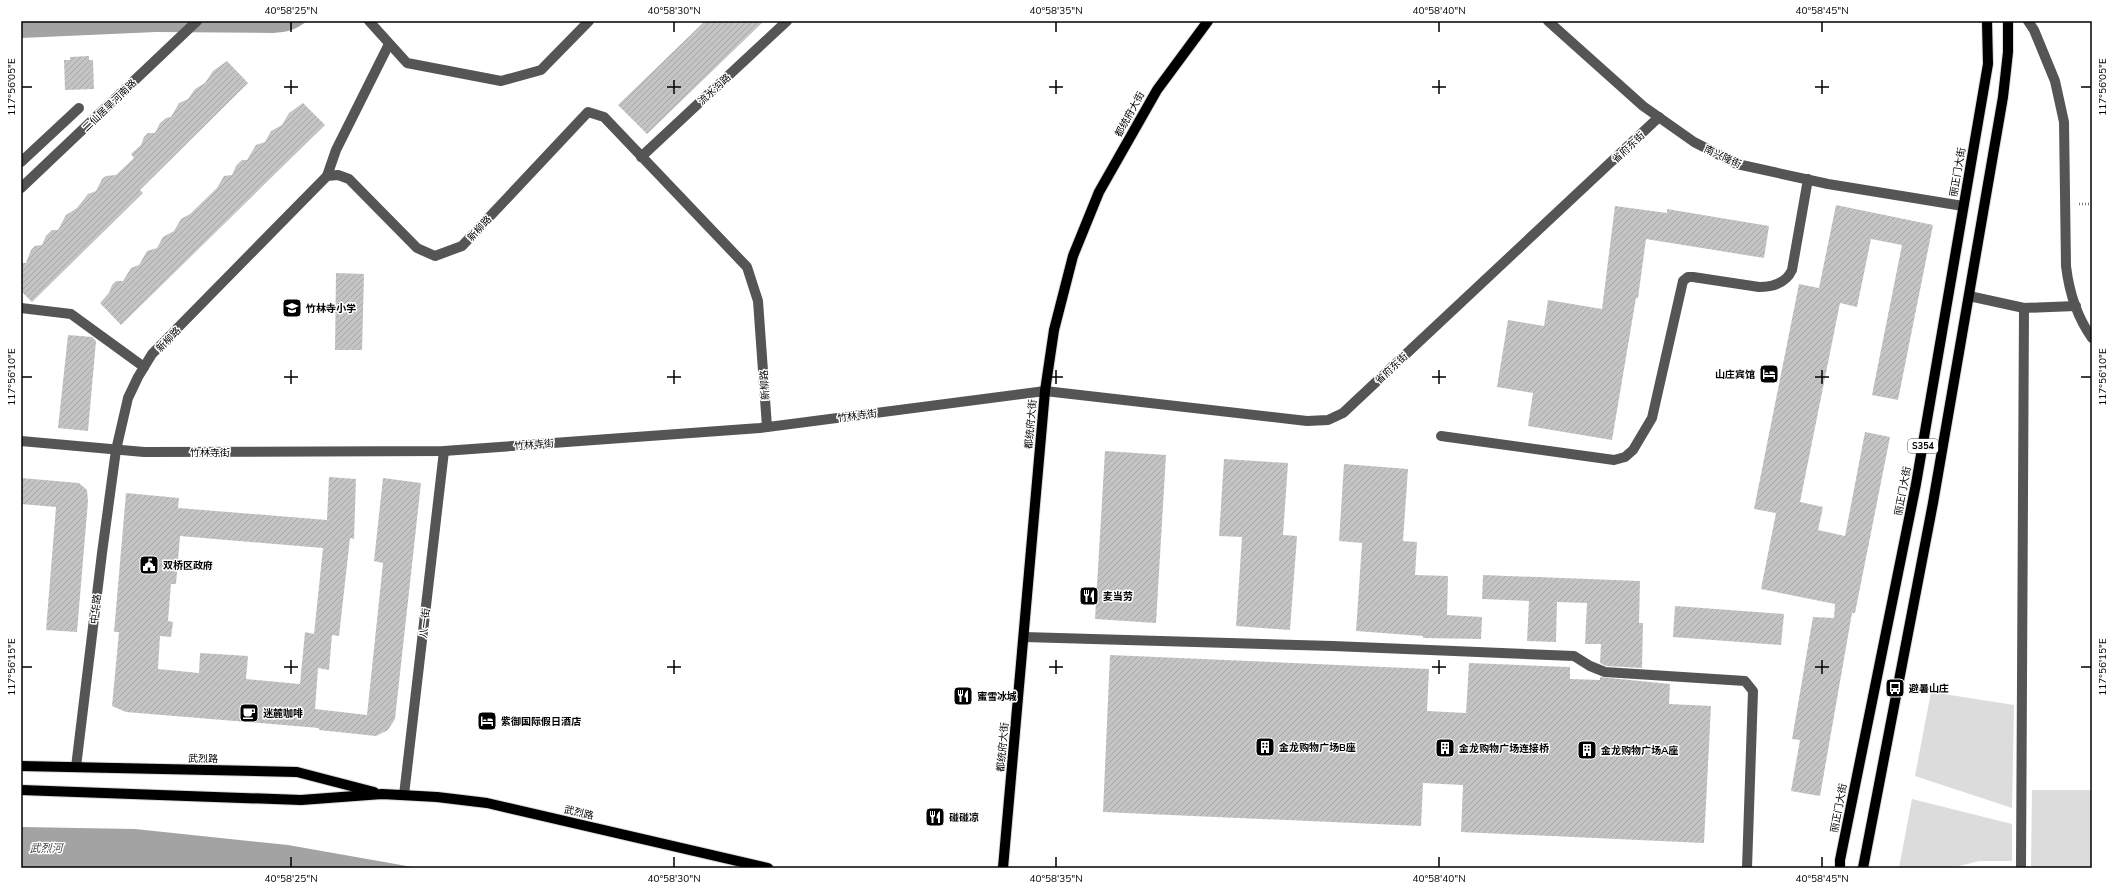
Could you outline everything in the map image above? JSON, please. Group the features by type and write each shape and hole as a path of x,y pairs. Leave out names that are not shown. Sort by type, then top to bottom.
{"main road":[{"name":"都统府大街","path":"1003,868 1045,392 1054,330 1073,256 1099,192 1157,90 1208,21"},
{"name":"丽正门大街","path":"1840,868 1840,860 1916,484 1988,64 1987,21"},
{"name":"S354","path":"1864,868 1933,503 2003,97 2008,52 2008,21"},
{"name":"武烈路","path":"21,766 297,772 382,794"},
{"name":"武烈路","path":"21,790 301,800 382,794 487,803 768,868"}],"street":[{"name":"二仙居旱河南路","path":"21,188 197,21"},
{"path":"369,21 407,64 501,81 541,70 589,21"},
{"name":"流水沟路","path":"642,157 787,21"},
{"name":"南兴隆街","path":"1548,21 1643,106 1694,142 1738,164 1808,179 1963,206"},
{"path":"2028,21 2034,30 2055,81 2064,122 2066,266 2068,289 2086,330 2092,338"},
{"path":"327,176 336,150 389,44"},
{"path":"21,162 79,108"},
{"name":"新柳路","path":"116,450 128,398 152,354 327,176 338,174 349,179 417,248 435,256 462,246 588,112 604,117 747,267 758,301 767,427"},
{"name":"省府东街","path":"1045,392 1307,421 1328,420 1338,416 1343,413 1659,117"},
{"path":"1441,436 1614,460 1624,458 1633,450 1652,418 1684,281 1688,277 1693,277 1759,287 1769,287 1789,278 1792,270 1808,179"},
{"path":"1969,296 2024,308 2076,306"},
{"path":"21,308 72,314 144,367"},
{"path":"2021,868 2024,308"},
{"name":"竹林寺街","path":"21,441 144,452 444,451 767,427 1045,392"},
{"name":"中华路","path":"76,767 116,450"},
{"name":"八一街","path":"404,795 444,451"},
{"path":"1024,638 1333,646 1574,656 1590,666 1605,672 1746,681 1753,691 1747,868"}],"shaded area":[{"path":"1931,692 2014,705 2012,808 1915,776"},
{"path":"2032,790 2092,790 2092,868 2031,868"},
{"path":"1912,799 2012,824 2012,861 1979,861 1952,868 1899,868"}],"water":[{"path":"21,21 307,21 299,27 291,30 273,33 156,32 21,38"},
{"name":"武烈河","path":"21,827 135,829 288,845 418,868 21,868"}],"building":[{"path":"705,21 764,21 647,134 618,105"},
{"path":"89,56 89,60 93,60 94,89 65,90 64,60 70,60 70,57"},
{"path":"227,61 248,83 140,190 143,193 32,302 21,291 21,263 26,263 31,250 35,246 42,245 46,236 52,230 58,230 66,215 77,208 88,194 96,191 102,179 106,176 116,175 134,158 131,154 141,145 144,137 148,133 155,133 160,123 166,118 171,117 179,103 188,99 195,89 205,83 213,71"},
{"path":"303,103 325,125 121,325 100,303 109,293 112,285 116,281 123,281 131,268 139,265 147,251 157,248 163,237 174,231 181,219 190,214 217,188 224,176 232,175 236,166 242,160 247,160 256,145 265,142 271,131 282,125 289,113"},
{"path":"1836,205 1933,225 1898,400 1872,395 1902,245 1871,239 1857,307 1840,303 1800,502 1823,507 1818,530 1845,536 1865,432 1890,437 1855,613 1852,613 1820,796 1791,791 1800,740 1792,739 1813,617 1834,618 1835,604 1761,589 1776,513 1754,509 1799,284 1819,288"},
{"path":"1615,206 1667,213 1667,209 1769,226 1764,258 1646,239 1638,298 1636,298 1612,440 1528,426 1533,393 1497,387 1508,320 1544,326 1548,300 1602,309"},
{"path":"336,273 364,274 362,350 335,350"},
{"path":"68,335 92,337 96,341 88,431 58,428"},
{"path":"1105,451 1166,455 1156,623 1095,619"},
{"path":"1224,459 1288,463 1283,535 1297,536 1290,630 1236,626 1242,537 1219,536"},
{"path":"1344,464 1408,469 1403,541 1417,542 1415,575 1448,576 1447,615 1482,617 1481,639 1423,638 1423,636 1356,631 1362,543 1339,541"},
{"path":"329,477 356,479 354,539 350,538 339,636 332,635 329,670 318,668 315,709 367,715 383,563 374,561 383,478 421,483 395,719 388,730 376,736 319,730 319,728 126,712 112,706 119,632 114,632 126,493 179,498 178,508 327,520","holes":["180,536 323,548 314,634 305,632 300,684 246,679 248,656 200,653 199,673 158,669 160,636 171,637 173,622 168,621 171,584 176,584"]},
{"path":"21,478 79,483 87,490 88,501 77,632 46,630 56,507 21,504"},
{"path":"1483,575 1640,581 1639,623 1643,623 1642,668 1606,666 1600,663 1601,644 1585,644 1587,603 1557,602 1556,642 1527,641 1529,601 1482,599"},
{"path":"1675,606 1784,614 1781,645 1673,637"},
{"path":"1110,655 1429,669 1427,711 1466,713 1469,663 1570,667 1570,679 1600,680 1600,677 1670,684 1669,704 1711,706 1704,843 1461,832 1463,785 1423,783 1421,826 1103,812"}],"place":[{"name":"竹林寺小学","path":"292,308"},
{"name":"山庄宾馆","path":"1769,374"},
{"name":"双桥区政府","path":"149,565"},
{"name":"麦当劳","path":"1089,596"},
{"name":"避暑山庄","path":"1895,688"},
{"name":"蜜雪冰城","path":"963,696"},
{"name":"迷麓咖啡","path":"249,713"},
{"name":"紫御国际假日酒店","path":"487,721"},
{"name":"金龙购物广场B座","path":"1265,747"},
{"name":"金龙购物广场连接桥","path":"1445,748"},
{"name":"金龙购物广场A座","path":"1587,750"},
{"name":"碰碰凉","path":"935,817"}]}
